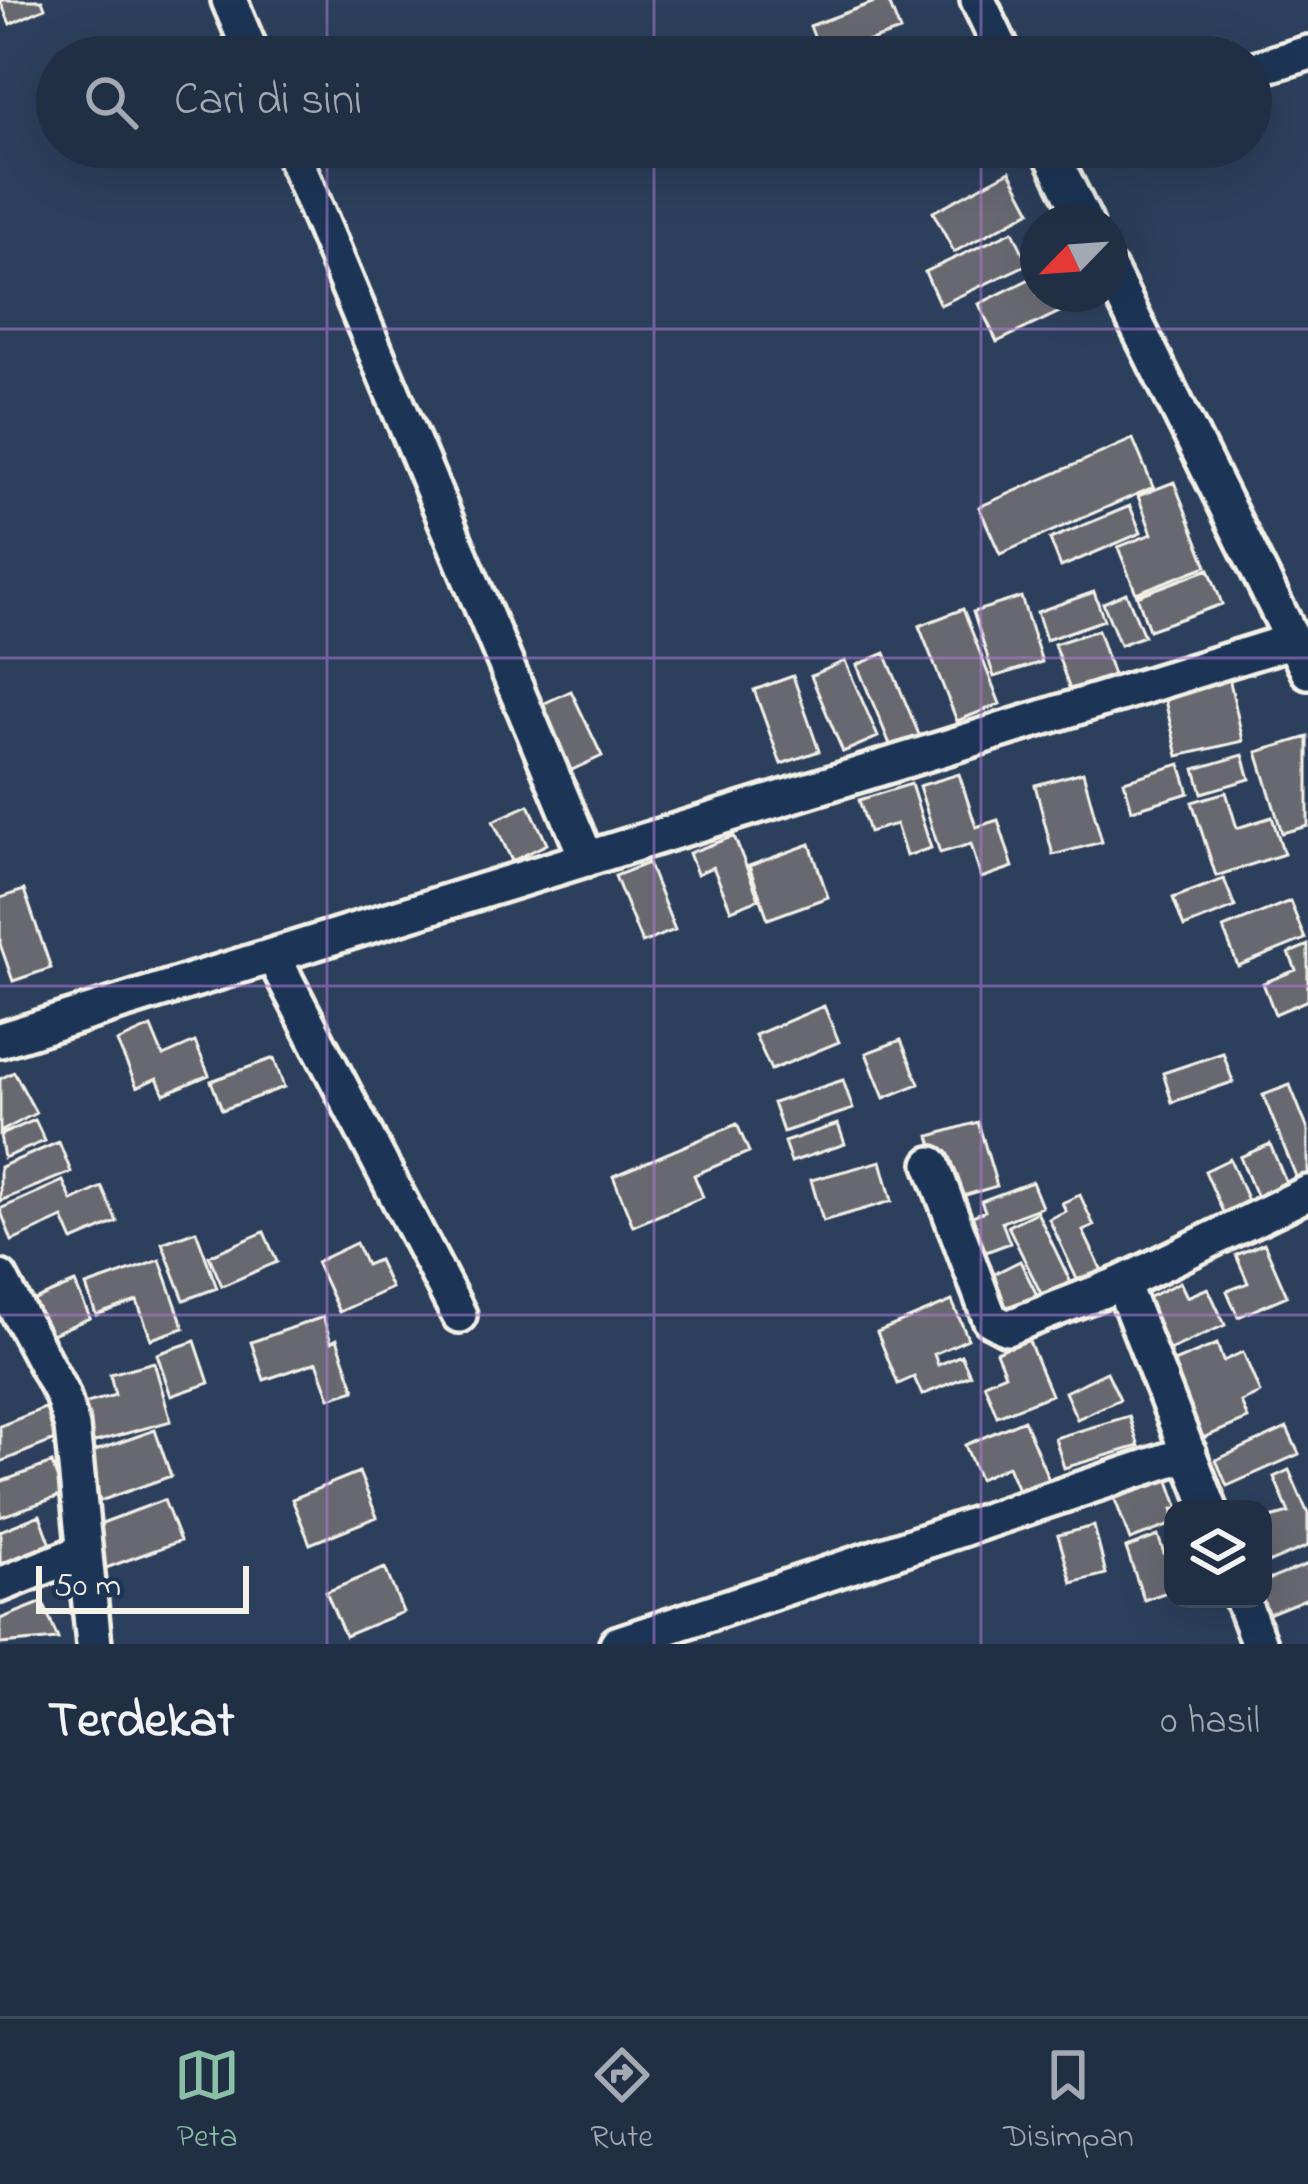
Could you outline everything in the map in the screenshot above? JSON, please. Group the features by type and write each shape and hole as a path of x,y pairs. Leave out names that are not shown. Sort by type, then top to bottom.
{"street":[{"path":"229,0 244,36"},
{"path":"978,0 995,36"},
{"path":"1272,64 1308,53"},
{"path":"299,168 586,859"},
{"path":"1058,168 1076,204"},
{"path":"0,1040 586,859 1301,656 1128,308"},
{"path":"274,956 459,1316"},
{"path":"932,1164 990,1319 1007,1328 1122,1283 1308,1193"},
{"path":"0,1278 62,1395 72,1427 94,1644"},
{"path":"1122,1283 1207,1500"},
{"path":"617,1644 1189,1453"},
{"path":"0,1586 84,1552"},
{"path":"1245,1608 1258,1644"}],"building":[{"path":"0,0 42,0 45,8 10,24"},
{"path":"888,0 900,31 885,36 814,36 810,26"},
{"path":"1010,171 1027,204 1020,204 1020,217 954,252 933,212"},
{"path":"1013,231 1020,246 1020,268 940,305 925,272"},
{"path":"1020,284 1020,312 1059,312 997,342 979,304"},
{"path":"1133,439 1153,487 1000,554 979,507"},
{"path":"1174,482 1207,566 1136,593 1118,547 1152,534 1138,496"},
{"path":"1130,506 1141,533 1061,567 1050,539"},
{"path":"1209,569 1222,604 1149,630 1137,596"},
{"path":"1094,592 1104,620 1046,640 1037,612"},
{"path":"1126,593 1144,636 1120,645 1103,603"},
{"path":"1021,597 1042,662 994,677 973,612"},
{"path":"963,609 1000,704 957,721 919,626"},
{"path":"1098,630 1113,675 1070,690 1054,644"},
{"path":"885,653 920,737 892,749 857,665"},
{"path":"845,661 878,737 843,752 811,676"},
{"path":"793,676 819,751 781,764 754,690"},
{"path":"1229,677 1243,741 1178,756 1163,692"},
{"path":"571,691 602,756 563,774 532,709"},
{"path":"1308,737 1308,826 1282,833 1257,752"},
{"path":"1243,755 1250,779 1202,793 1195,769"},
{"path":"1180,764 1189,793 1132,810 1124,781"},
{"path":"1083,772 1102,842 1053,855 1035,785"},
{"path":"959,774 976,827 998,820 1013,867 981,878 971,844 940,853 919,786"},
{"path":"911,784 931,848 906,856 896,824 869,832 859,800"},
{"path":"1226,792 1237,828 1272,817 1284,854 1216,876 1192,802"},
{"path":"529,805 547,844 512,861 493,821"},
{"path":"734,836 759,899 731,910 713,867 697,874 689,853"},
{"path":"810,844 828,897 768,919 749,866"},
{"path":"648,863 675,930 642,943 615,876"},
{"path":"1224,879 1235,907 1184,927 1173,898"},
{"path":"24,890 51,968 13,981 0,944 0,898"},
{"path":"1290,901 1305,939 1238,966 1223,928"},
{"path":"1308,945 1308,1000 1275,1014 1263,983 1296,970 1289,953"},
{"path":"824,1006 839,1042 771,1070 755,1035"},
{"path":"151,1027 163,1056 195,1042 209,1075 164,1094 157,1078 137,1087 117,1042"},
{"path":"901,1040 919,1084 884,1098 866,1053"},
{"path":"1223,1053 1233,1082 1172,1102 1163,1073"},
{"path":"274,1058 284,1087 222,1110 211,1081"},
{"path":"14,1072 36,1113 0,1132 0,1079"},
{"path":"843,1080 853,1109 783,1132 773,1103"},
{"path":"1290,1085 1308,1130 1308,1183 1300,1186 1263,1095"},
{"path":"35,1120 45,1141 4,1158 0,1135"},
{"path":"978,1122 997,1186 949,1200 930,1136"},
{"path":"737,1124 749,1152 694,1175 703,1197 633,1226 613,1176"},
{"path":"838,1124 845,1144 791,1162 784,1142"},
{"path":"59,1142 71,1172 0,1201 0,1167"},
{"path":"1270,1144 1293,1199 1263,1212 1240,1157"},
{"path":"1230,1159 1254,1215 1229,1226 1205,1171"},
{"path":"881,1161 892,1201 823,1221 811,1180"},
{"path":"63,1181 72,1201 102,1187 117,1222 73,1241 63,1218 12,1241 0,1209"},
{"path":"1032,1182 1042,1207 1002,1222 1010,1243 970,1258 957,1222 985,1211 981,1201"},
{"path":"1080,1195 1094,1226 1083,1231 1105,1277 1081,1288 1049,1219 1066,1211 1062,1203"},
{"path":"1037,1212 1075,1291 1046,1304 1008,1226"},
{"path":"196,1231 217,1288 184,1300 162,1243"},
{"path":"264,1232 277,1262 222,1286 209,1256"},
{"path":"356,1243 366,1265 378,1260 391,1288 339,1312 316,1262"},
{"path":"1264,1243 1287,1296 1238,1317 1227,1291 1248,1283 1236,1255"},
{"path":"160,1260 184,1328 151,1339 137,1301 96,1315 86,1286"},
{"path":"1020,1261 1042,1305 1012,1320 990,1276"},
{"path":"1180,1282 1187,1297 1208,1288 1225,1325 1160,1354 1137,1303"},
{"path":"75,1283 90,1318 35,1341 20,1306"},
{"path":"952,1301 968,1339 934,1354 938,1365 961,1355 970,1375 922,1395 914,1377 898,1384 877,1332"},
{"path":"323,1317 331,1342 337,1339 355,1390 330,1398 317,1362 264,1380 251,1342"},
{"path":"1028,1339 1051,1395 997,1416 984,1383 1005,1374 996,1352"},
{"path":"195,1341 209,1383 171,1396 157,1354"},
{"path":"1217,1344 1223,1361 1243,1352 1260,1393 1241,1402 1248,1419 1203,1438 1171,1363"},
{"path":"154,1362 171,1421 81,1446 70,1408 115,1395 110,1374"},
{"path":"1107,1372 1120,1399 1077,1419 1065,1392"},
{"path":"47,1407 60,1438 0,1462 0,1426"},
{"path":"1129,1416 1139,1446 1064,1468 1055,1438"},
{"path":"1024,1420 1049,1480 1019,1492 1008,1466 979,1479 965,1445"},
{"path":"1287,1428 1299,1454 1227,1486 1216,1460"},
{"path":"155,1430 171,1476 100,1501 84,1455"},
{"path":"52,1463 63,1495 0,1517 0,1482"},
{"path":"1289,1470 1308,1514 1308,1546 1272,1561 1272,1518 1289,1513 1274,1477"},
{"path":"359,1472 377,1517 310,1544 292,1499"},
{"path":"1168,1478 1176,1500 1164,1500 1164,1527 1130,1540 1114,1497"},
{"path":"164,1500 180,1541 106,1568 91,1527"},
{"path":"40,1515 54,1553 0,1573 0,1531"},
{"path":"1094,1526 1106,1574 1072,1583 1058,1535"},
{"path":"1158,1536 1164,1553 1164,1593 1144,1600 1126,1548"},
{"path":"1308,1564 1308,1598 1266,1615 1263,1608 1272,1608 1272,1578"},
{"path":"385,1568 403,1612 345,1636 326,1592"},
{"path":"43,1602 58,1639 0,1644 0,1619"}]}
